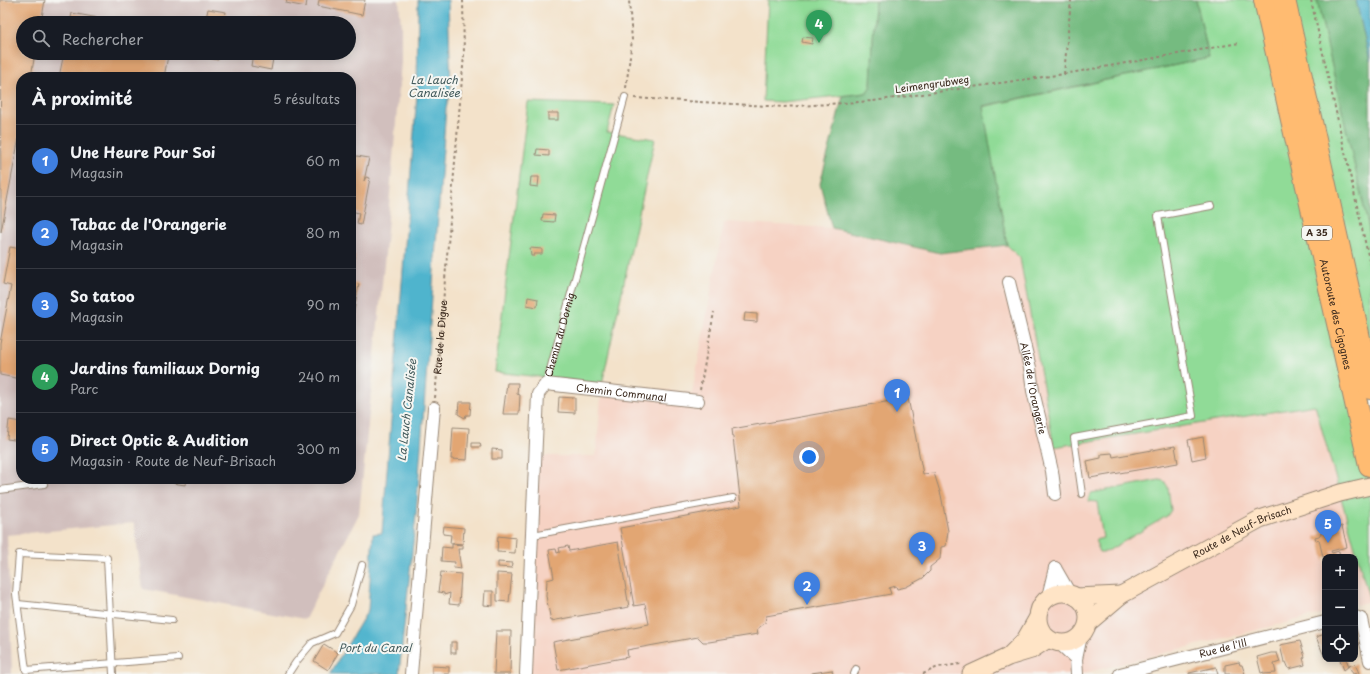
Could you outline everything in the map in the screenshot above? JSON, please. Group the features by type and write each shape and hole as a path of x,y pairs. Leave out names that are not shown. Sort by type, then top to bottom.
{"highway":[{"name":"Autoroute des Cigognes","path":"1265,0 1370,465"},
{"name":"Autoroute des Cigognes","path":"1284,0 1370,388"}],"main road":[{"name":"Route de Neuf-Brisach","path":"1085,629 1121,595 1260,519 1340,493 1370,486"},
{"path":"970,674 1008,657 1054,641 1071,642 1085,629 1086,608 1073,595 1059,593 1048,597 1040,606 1037,619 1025,640 1008,657"},
{"name":"Route de Neuf-Brisach","path":"1073,595 1121,595"},
{"path":"1037,619 1040,630 1054,641"}],"street":[{"name":"Allée de l'Orangerie","path":"1009,282 1030,368 1033,391 1052,471 1055,494"},
{"name":"Chemin Communal","path":"546,384 698,401"},
{"name":"Chemin du Dornig","path":"526,674 538,394 546,384"},
{"path":"411,674 434,408"},
{"path":"1048,597 1055,568 1073,595"},
{"path":"1358,618 1361,620 1370,662"},
{"name":"Rue de l'Ill","path":"1120,674 1322,623"},
{"path":"1077,674 1076,659 1085,629"},
{"path":"1054,641 1076,659"}],"lane":[{"name":"Chemin du Dornig","path":"546,384 625,97"},
{"path":"1082,494 1074,438 1193,416 1158,216 1211,206"},
{"path":"0,490 44,484"},
{"path":"533,535 733,498"},
{"path":"114,674 113,664 107,558 19,554 16,594 26,670 113,664 178,658"},
{"path":"288,674 312,643 335,633 351,605 362,565"},
{"path":"18,604 172,620"}],"path":[{"name":"Rue de la Digue","path":"434,408 464,55 463,0"},
{"path":"625,97 632,40 629,0"},
{"path":"1064,74 1071,0"},
{"path":"1311,0 1370,264"},
{"name":"Leimengrubweg","path":"625,97 784,107 873,101 1064,74 1239,43"},
{"path":"698,401 714,312"}],"shaded area":[{"path":"0,0 399,0 401,62 385,254 359,514 305,619 143,589 134,523 7,535 12,674 0,674"},
{"path":"724,222 832,228 940,253 1007,245 1020,258 1054,447 1315,405 1357,554 1322,554 1322,614 1080,674 524,674 532,456 596,456 602,384 692,393"},
{"path":"1358,558 1370,601 1358,604"}],"green space":[{"path":"768,0 875,0 871,86 866,93 782,102 763,101"},
{"path":"875,0 1196,0 1209,58 983,106 1007,245 940,253 832,228 820,184 843,96 866,93 871,86"},
{"path":"1196,0 1317,0 1370,234 1370,601 1315,405 1054,447 1020,258 1007,245 982,107 1209,58"},
{"path":"1317,0 1356,0 1370,61 1370,234"},
{"path":"528,102 614,105 607,132 655,139 602,384 495,372"},
{"path":"1159,480 1164,481 1168,487 1171,510 1167,516 1106,552 1100,552 1095,540 1103,538 1097,502 1088,501 1091,493"}],"water":[{"path":"418,0 448,0 451,88 446,108 416,515 399,674 330,674 368,610 373,534 382,533 417,95"},
{"path":"1356,0 1370,0 1370,61"}],"building":[{"path":"0,0 45,0 42,16 16,16 16,60 34,60 32,72 16,72 16,153 1,232"},
{"path":"287,0 307,0 306,7 286,3"},
{"path":"319,0 365,0 362,15 318,6"},
{"path":"208,9 226,12 225,16 206,16"},
{"path":"72,13 88,16 71,16"},
{"path":"803,37 813,38 812,44 802,42"},
{"path":"63,60 167,60 165,72 60,72"},
{"path":"252,60 273,60 271,70 251,66"},
{"path":"548,113 558,113 558,120 548,120"},
{"path":"537,149 549,150 549,156 536,155"},
{"path":"356,156 369,158 364,181 366,177 370,178 361,225 357,224 359,213 356,212"},
{"path":"531,177 539,177 538,187 530,186"},
{"path":"543,214 555,215 554,222 542,221"},
{"path":"10,247 16,248 16,378 0,375 0,343 11,286 3,284"},
{"path":"530,248 542,249 542,254 534,254 534,256 531,256"},
{"path":"356,284 359,284 356,300"},
{"path":"528,297 538,299 537,307 527,305"},
{"path":"745,313 757,314 757,322 744,321"},
{"path":"507,383 518,383 517,394 520,395 519,414 503,414"},
{"path":"559,397 575,398 575,413 558,412"},
{"path":"908,398 923,474 934,473 941,495 948,531 946,546 941,547 940,559 930,567 930,571 923,578 906,587 897,589 896,586 889,588 891,594 766,616 765,623 757,629 758,634 709,642 703,642 698,637 627,650 628,657 558,670 553,642 649,624 645,604 634,606 620,528 741,506 732,429"},
{"path":"459,402 471,402 470,415 466,415 465,418 458,414"},
{"path":"9,420 16,421 16,440 7,439"},
{"path":"453,427 469,428 467,460 451,459"},
{"path":"1203,437 1206,457 1192,460 1188,440"},
{"path":"472,443 480,443 481,447 472,447"},
{"path":"1175,446 1178,463 1090,478 1087,461 1101,458 1101,454 1112,453 1113,457"},
{"path":"492,449 502,450 502,459 492,459"},
{"path":"444,526 464,528 463,544 450,543 451,535 443,534"},
{"path":"1342,526 1347,547 1331,551 1332,553 1339,551 1340,554 1322,554 1319,540 1316,541 1315,537 1319,536 1322,532 1327,534 1326,529"},
{"path":"498,536 516,538 515,553 497,552"},
{"path":"618,542 629,607 551,621 546,596 547,580 554,578 549,550 556,549 557,553 560,552 559,548 568,546 569,551"},
{"path":"452,544 463,545 463,549 458,549 461,569 454,568 455,562 441,561 442,547 452,548"},
{"path":"498,562 513,563 512,568 498,567"},
{"path":"441,572 461,574 459,605 449,604 450,593 444,595 444,593 438,592"},
{"path":"497,573 512,574 509,602 497,601"},
{"path":"485,591 493,591 493,606 484,605"},
{"path":"1358,626 1362,644 1358,645"},
{"path":"496,631 511,631 510,674 494,674"},
{"path":"1322,635 1322,651 1316,637"},
{"path":"1300,641 1305,657 1303,658 1305,665 1289,669 1286,662 1284,662 1280,645"},
{"path":"451,642 456,642 456,653 451,653"},
{"path":"324,644 338,653 328,670 314,661"},
{"path":"1277,653 1280,662 1274,664 1276,673 1261,673 1257,657"},
{"path":"1239,662 1240,665 1242,665 1245,674 1225,674 1225,665"},
{"path":"1341,662 1347,662 1349,666 1344,670"},
{"path":"1355,664 1359,673 1353,674 1349,666"},
{"path":"432,666 449,667 449,674 432,674"},
{"path":"1216,667 1218,674 1189,674 1189,673"},
{"path":"832,670 833,674 811,674 811,673"}],"place":[{"name":"Jardins familiaux Dornig","path":"819,43"},
{"name":"Une Heure Pour Soi","path":"897,412"},
{"name":"Direct Optic & Audition","path":"1328,543"},
{"name":"So tatoo","path":"922,565"},
{"name":"Tabac de l'Orangerie","path":"807,605"}],"water label":[{"name":"La Lauch Canalisée","path":"434,86"},
{"name":"La Lauch Canalisée","path":"407,410"},
{"name":"Port du Canal","path":"375,648"}]}
